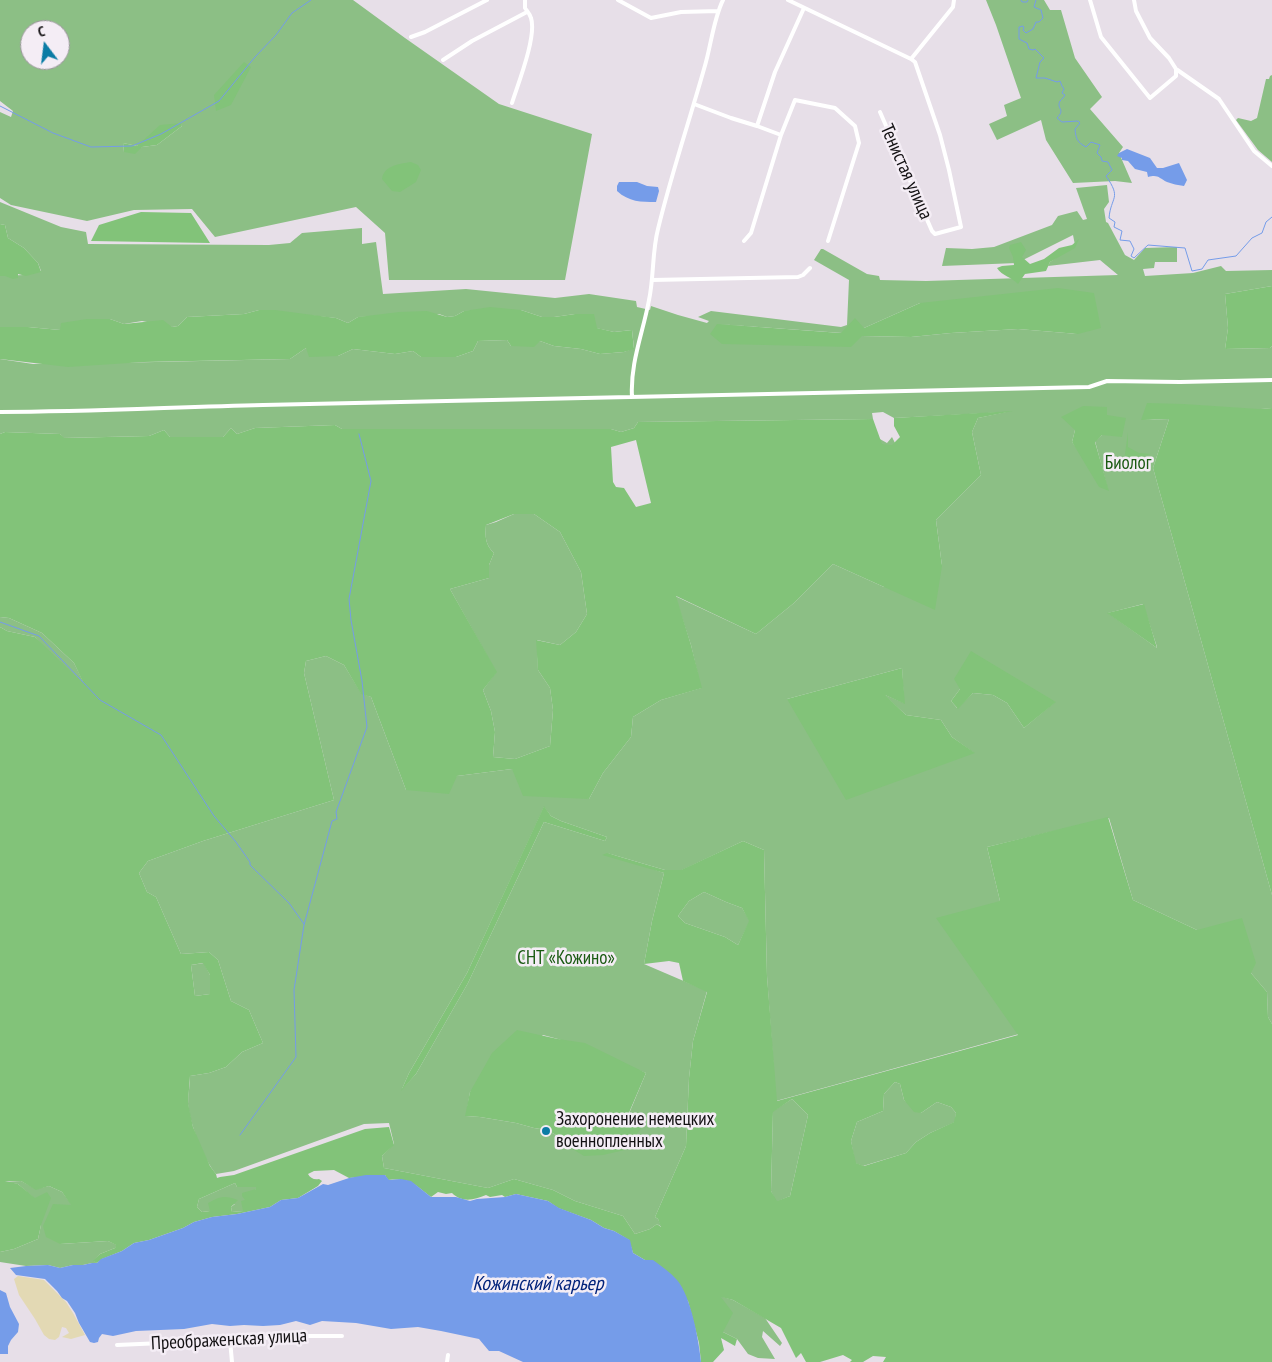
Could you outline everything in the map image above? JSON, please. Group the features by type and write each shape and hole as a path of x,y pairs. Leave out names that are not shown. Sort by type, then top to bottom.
{"street":[{"path":"411,37 425,32 487,0"},
{"path":"512,103 531,42 531,16 525,8 525,0"},
{"path":"618,0 651,18 681,12 718,11"},
{"path":"632,397 633,366 649,303 657,231 705,68 718,11 723,0"},
{"path":"788,0 911,59 953,7 954,0"},
{"path":"1090,0 1102,36 1150,98 1176,76 1176,69"},
{"path":"1134,0 1136,11 1150,38 1169,58 1176,69 1219,99 1254,151 1272,166"},
{"path":"756,126 775,72 804,8"},
{"path":"443,60 472,41 527,12"},
{"name":"Тенистая улица","path":"880,112 932,231 935,234 961,227 950,170 940,135 915,62 911,59"},
{"path":"744,241 751,233 781,135 795,100 835,108 855,126 859,143 828,240"},
{"path":"694,104 781,135"},
{"path":"652,280 798,277 810,268"},
{"path":"0,412 632,397 717,393 1089,387 1108,382 1272,380"},
{"name":"Преображенская улица","path":"117,1345 291,1336 342,1336"},
{"path":"230,1340 232,1362"},
{"path":"447,1362 448,1355"}],"green space":[{"path":"0,0 353,0 499,104 592,134 565,280 389,280 385,233 356,207 215,237 192,209 134,210 87,221 11,205 0,198 0,112 11,117 13,111 0,101","holes":["180,123 182,126 157,145 124,152 123,143 137,146"]},
{"path":"986,0 1044,0 1050,10 1061,10 1075,58 1102,97 1090,109 1123,147 1119,153 1132,183 1115,181 1073,183 1046,140 1041,120 997,140 989,124 1007,116 1004,105 1021,98"},
{"path":"244,62 251,67 231,105 216,111 214,95"},
{"path":"1272,75 1272,162 1258,150 1236,120 1238,118 1251,121 1257,118 1266,79 1269,79"},
{"path":"181,123 182,126 157,145 142,147 135,154 124,152 123,143 137,146 160,125"},
{"path":"411,162 418,165 421,170 416,182 400,192 392,191 382,179 383,174 393,166"},
{"path":"1107,185 1109,202 1104,209 1106,222 1125,255 1134,260 1145,248 1177,247 1177,262 1155,262 1154,268 1143,269 1145,276 1193,273 1221,266 1226,271 1272,270 1272,286 1225,294 1228,328 1225,349 1270,348 1272,346 1272,408 1142,420 1169,419 1153,468 1272,895 1272,1024 1268,1017 1267,992 1251,973 1197,930 1133,900 1109,818 987,847 1000,901 1019,1034 776,1101 767,976 764,850 743,841 682,870 665,870 607,853 664,873 644,964 707,991 693,1041 689,1078 686,1146 655,1217 662,1227 657,1224 650,1229 635,1234 623,1216 575,1201 553,1190 514,1179 488,1188 384,1168 382,1156 394,1144 389,1123 364,1124 234,1171 216,1174 202,1150 191,1121 188,1104 190,1076 209,1073 226,1067 242,1052 263,1043 249,1010 231,1001 218,960 209,952 181,954 156,897 147,892 139,873 148,861 203,841 334,800 304,673 306,661 326,656 344,665 361,693 371,697 406,790 457,776 512,769 589,799 603,773 631,737 633,717 661,700 701,688 691,645 675,596 756,634 794,603 833,564 884,587 878,438 887,443 892,437 895,443 942,566 936,520 981,475 972,432 978,418 1006,412 894,418 883,412 872,413 873,419 638,422 634,428 621,432 611,429 342,429 335,425 255,428 237,434 231,428 223,437 170,437 164,430 149,436 63,438 60,434 5,432 0,434 0,359 33,364 290,359 306,348 338,356 353,349 395,354 413,351 421,357 456,357 473,351 478,341 507,340 511,346 540,341 554,346 581,349 600,354 624,352 634,348 632,330 614,332 596,328 575,314 542,317 521,310 464,311 455,316 447,317 439,314 358,317 348,323 336,318 259,310 244,314 187,317 178,326 172,327 142,321 124,324 110,319 60,330 0,327 0,276 24,275 41,271 38,263 24,248 8,238 5,225 0,224 0,202 61,227 86,232 88,244 269,245 290,243 302,233 362,228 362,244 376,242 383,294 466,289 555,298 589,294 636,301 637,307 650,310 651,306 707,323 709,321 698,317 711,311 841,327 847,325 849,280 814,260 821,249 867,274 879,276 880,280 926,281 1118,275 1100,260 1048,266 1050,262 1075,245 1073,235 1017,263 942,266 946,248 972,249 994,247 1052,225 1058,216 1077,211 1083,220 1087,219 1076,188","holes":["920,303 1078,334 1018,329 911,337 862,336 717,324 842,333 864,328","1107,407 1102,435 1095,441 1108,490 1072,442 1075,430","1143,604 1157,648 1108,613","902,668 904,703 883,694 906,715 941,720 952,737 974,753 787,699","960,689 1055,702 1024,728 1007,703 993,695 973,693 957,708 951,701","544,807 551,816 561,821 607,837 605,841 544,822 468,983 416,1074 402,1089 409,1073 467,973","543,1035 646,1073 628,1116 642,1127 556,1135 547,1130 516,1123 466,1116 470,1092"]},
{"path":"141,212 191,213 210,243 91,241 99,225"},
{"path":"0,224 5,225 8,238 24,248 38,263 41,272 26,276 18,274 18,278 13,279 0,276"},
{"path":"1079,239 1075,248 1050,262 1046,271 1025,274 1018,284 997,268 1014,265 1009,248 1010,245 1021,242 1026,250 1022,257 1030,264 1044,259 1059,248 1072,245"},
{"path":"1272,286 1272,346 1270,348 1225,349 1228,328 1225,294"},
{"path":"1058,288 1094,293 1101,328 1078,334 1018,329 911,337 862,336 851,347 722,344 710,334 717,324 841,333 855,318 864,328 920,303"},
{"path":"490,307 521,310 542,317 594,314 597,328 614,332 632,330 634,349 624,352 600,354 581,349 554,346 540,341 534,347 511,346 507,340 478,341 473,351 456,357 421,357 413,351 395,354 353,349 338,356 309,357 306,348 290,359 144,362 68,367 0,359 0,327 60,330 61,323 87,319 110,319 124,324 163,320 172,327 178,326 187,317 244,314 259,310 275,310 336,318 348,323 358,317 399,312 427,311 447,317 455,316 464,311"},
{"path":"1147,403 1259,409 1272,408 1272,895 1153,468 1169,419 1141,420"},
{"path":"1083,406 1107,407 1107,415 1126,418 1122,437 1102,435 1095,442 1109,491 1099,487 1072,442 1075,430 1061,417"},
{"path":"1013,411 978,418 972,432 981,475 936,520 942,566 935,610 833,564 794,603 756,634 676,596 702,688 661,700 633,717 631,737 603,773 589,799 523,796 512,769 457,776 449,794 406,790 371,697 361,694 344,665 326,656 306,661 304,673 334,800 203,841 148,861 139,873 147,892 156,897 181,954 209,952 218,960 231,1001 249,1010 263,1043 242,1052 226,1067 209,1073 190,1076 188,1103 193,1127 217,1178 234,1175 365,1129 389,1127 394,1145 382,1156 384,1168 488,1188 514,1179 553,1190 575,1201 623,1216 635,1234 650,1229 657,1224 661,1227 658,1219 655,1217 686,1146 689,1078 693,1041 707,992 683,981 679,963 669,961 644,964 664,873 602,855 607,853 665,870 681,870 743,841 764,850 767,976 777,1101 1018,1035 936,918 1000,901 987,847 1108,817 1133,900 1197,930 1242,918 1256,963 1251,973 1267,992 1268,1017 1272,1024 1272,1362 883,1362 886,1357 873,1356 863,1362 850,1362 852,1360 843,1355 820,1362 806,1362 801,1353 796,1358 781,1328 733,1300 721,1297 733,1313 723,1332 737,1339 735,1346 721,1338 724,1350 713,1362 701,1362 699,1343 688,1301 645,1260 633,1253 629,1240 614,1231 558,1208 548,1201 516,1194 505,1197 502,1195 490,1197 486,1195 468,1200 452,1193 438,1192 431,1197 416,1185 407,1181 388,1180 385,1175 349,1178 334,1170 314,1171 308,1174 312,1178 322,1181 318,1186 298,1198 281,1200 270,1207 194,1222 149,1240 134,1243 97,1263 93,1261 100,1254 115,1248 116,1245 108,1241 60,1244 46,1237 43,1226 53,1204 71,1205 62,1192 49,1186 36,1190 21,1181 5,1181 18,1184 35,1198 47,1192 51,1198 38,1239 14,1249 0,1252 0,627 7,631 35,637 84,684 74,663 42,633 9,618 0,617 0,434 5,432 60,434 64,438 149,436 164,430 170,437 223,437 231,428 237,434 255,428 335,425 342,429 611,429 621,432 634,428 638,422 873,419 882,444 892,445 900,437 894,426 894,418","holes":["636,440 651,503 636,507 624,488 616,487 613,482 611,447","514,514 534,514 560,532 581,572 587,614 576,632 560,645 536,640 538,670 550,688 553,710 550,746 515,759 493,757 495,732 491,711 483,690 497,672 450,589 489,578 489,565 494,553 487,544 486,525","704,892 742,908 749,921 738,945 725,937 685,923 678,916 689,901","203,963 210,975 210,994 195,996 191,965","895,1082 900,1084 904,1100 914,1112 921,1113 937,1102 951,1107 956,1113 954,1122 916,1142 906,1153 864,1166 856,1163 851,1141 857,1122 883,1111 884,1094","792,1099 808,1115 790,1196 777,1201 771,1191 773,1112","235,1183 237,1187 256,1187 256,1189 242,1193 245,1200 241,1201 243,1211 232,1212 231,1207 238,1200 230,1197 219,1198 208,1203 210,1211 202,1212 197,1207 199,1199"]},
{"path":"1128,432 1128,447 1139,453 1151,454 1144,456 1145,464 1136,467 1124,461"},
{"path":"514,514 534,514 560,532 581,572 587,614 576,632 560,645 537,640 538,670 550,688 553,710 550,746 515,759 493,757 495,732 491,711 483,690 496,672 450,589 489,578 489,565 494,553 486,540 486,525"},
{"path":"1144,604 1157,648 1107,613"},
{"path":"0,617 9,618 42,633 74,663 83,681 91,680 92,704 35,637 7,631 0,627"},
{"path":"971,651 1056,702 1024,728 1007,703 993,695 973,693 958,709 951,701 960,689 954,679"},
{"path":"902,668 905,704 885,695 906,715 941,720 952,737 975,753 846,800 787,699"},
{"path":"544,806 551,816 607,837 605,841 544,822 468,983 416,1074 401,1091 409,1073 467,973"},
{"path":"704,892 742,908 750,921 738,945 725,937 685,923 678,916 689,901"},
{"path":"204,963 210,975 210,994 195,996 191,965"},
{"path":"517,1030 585,1043 646,1073 628,1115 642,1127 625,1150 603,1155 584,1156 559,1141 556,1135 547,1130 516,1123 465,1116 470,1092 492,1053"},
{"path":"895,1082 900,1084 904,1100 921,1113 937,1102 951,1107 956,1113 955,1122 930,1133 916,1142 906,1153 863,1166 855,1163 851,1141 857,1122 883,1111 884,1094"},
{"path":"792,1099 808,1115 790,1196 776,1202 771,1191 773,1111"},
{"path":"21,1181 36,1189 49,1186 62,1192 72,1205 60,1244 108,1241 117,1245 115,1248 100,1254 94,1261 97,1263 60,1268 48,1265 26,1266 0,1262 0,1252 14,1249 38,1239 41,1225 35,1199 18,1184 0,1182"},
{"path":"235,1183 237,1187 256,1186 256,1189 246,1200 243,1211 232,1212 231,1207 235,1204 202,1212 197,1207 199,1199"},
{"path":"720,1296 733,1300 765,1318 782,1343 780,1346 763,1331 762,1337 775,1359 758,1358 748,1354 737,1339 723,1332"}],"sand":[{"path":"18,1276 44,1280 66,1302 85,1335 71,1339 62,1337 69,1333 66,1328 62,1327 59,1337 55,1340 49,1339 44,1335 19,1295 14,1279"}],"water":[{"path":"1127,149 1150,158 1157,168 1179,163 1187,180 1184,186 1169,183 1156,176 1148,177 1147,172 1135,169 1128,161 1122,160 1122,158 1117,156"},
{"path":"619,182 637,182 647,186 658,187 659,191 656,202 640,201 622,195 617,191"},
{"name":"Кожинский карьер","path":"366,1175 385,1175 389,1180 401,1179 411,1181 431,1197 456,1197 470,1201 516,1194 548,1201 559,1208 614,1231 630,1240 633,1253 645,1260 653,1260 671,1274 682,1287 694,1319 701,1362 523,1362 499,1351 489,1351 479,1339 441,1331 418,1327 391,1329 356,1323 322,1321 310,1325 296,1321 280,1325 263,1326 212,1324 184,1329 136,1331 113,1336 102,1334 98,1342 94,1343 90,1342 67,1301 45,1279 16,1275 10,1268 48,1265 60,1268 97,1263 101,1259 122,1251 134,1243 149,1240 194,1222 270,1207 281,1200 298,1198 323,1184 328,1185"},
{"path":"0,1290 6,1293 10,1307 19,1324 18,1332 8,1346 8,1354 0,1354"}],"waterway":[{"path":"0,106 53,133 91,147 132,146 161,134 219,101 255,57 276,35 292,13 311,0"},
{"path":"1021,0 1022,2 1027,2 1028,0"},
{"path":"1036,0 1034,7 1041,10 1043,18 1036,22 1033,29 1026,33 1023,30 1023,26 1019,27 1019,39 1027,43 1029,49 1035,49 1044,58 1040,62 1036,78 1060,81 1064,89 1062,93 1065,95 1059,104 1061,113 1057,118 1062,122 1078,121 1080,123 1075,132 1079,142 1086,147 1091,142 1100,145 1097,153 1102,161 1108,162 1112,170 1106,176 1115,194 1109,218 1115,222 1114,227 1122,231 1120,240 1130,241 1134,249 1131,256 1134,258 1148,245 1185,248 1192,271 1202,269 1208,260 1236,256 1252,238 1262,233 1266,222 1272,217"},
{"path":"240,1135 296,1057 294,990 304,925 332,821 337,819 336,812 367,727 349,599 371,481 359,434"},
{"path":"0,622 39,636 100,700 161,735 214,816 236,842 250,862 250,865 289,903 304,924"}],"place":[{"name":"Захоронение немецких военнопленных","path":"546,1131"}],"park label":[{"name":"Биолог","path":"1128,464"},
{"name":"СНТ «Кожино»","path":"566,959"}]}
